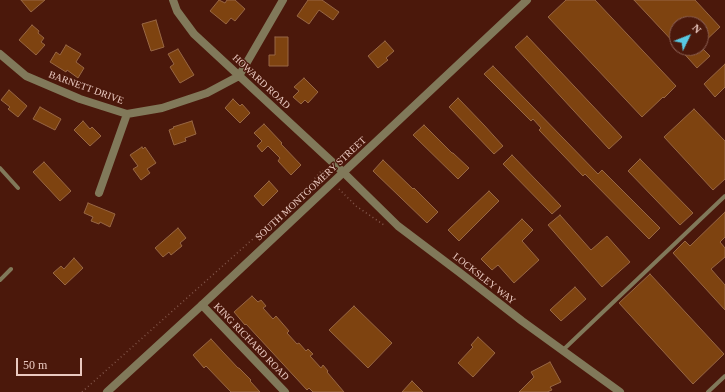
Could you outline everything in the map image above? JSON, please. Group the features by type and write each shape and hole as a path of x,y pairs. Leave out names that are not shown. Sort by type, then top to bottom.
{"street":[{"name":"HOWARD ROAD","path":"173,0 177,11 194,34 343,172"},
{"path":"239,76 283,0"},
{"name":"SOUTH MONTGOMERY STREET","path":"107,392 202,305 527,0"},
{"name":"BARNETT DRIVE","path":"0,54 26,76 80,99 127,114 162,108 207,93 239,76"},
{"path":"99,193 127,114"},
{"name":"LOCKSLEY WAY","path":"343,172 398,226 522,321 620,392"},
{"name":"KING RICHARD ROAD","path":"202,305 285,392"}],"lane":[{"path":"0,168 18,188"},
{"path":"562,350 725,196"},
{"path":"0,280 11,270"},
{"path":"708,392 725,376"}],"path":[{"path":"82,392 293,203 322,170"},
{"path":"343,193 356,206 382,224"}],"building":[{"path":"21,0 45,0 31,12"},
{"path":"219,0 225,3 227,0 235,0 245,9 235,21 231,18 226,24 210,11"},
{"path":"308,0 322,0 339,12 333,20 319,10 309,24 297,16"},
{"path":"566,0 595,0 676,86 642,117 548,17"},
{"path":"634,0 695,0 720,27 709,37 709,16 669,16 669,37"},
{"path":"156,20 164,47 151,51 142,24"},
{"path":"32,25 44,38 41,42 45,45 36,55 19,40"},
{"path":"527,36 622,137 609,149 515,47"},
{"path":"275,37 288,37 288,66 269,66 269,55 275,55"},
{"path":"385,41 394,51 386,58 388,60 378,68 368,56"},
{"path":"66,45 81,54 76,62 84,68 78,78 67,70 66,72 50,62 56,52 60,55"},
{"path":"178,49 194,75 180,83 170,67 174,64 168,54"},
{"path":"686,56 710,56 697,68"},
{"path":"725,64 725,87 715,97 704,84"},
{"path":"493,66 598,174 602,170 660,228 649,239 585,174 583,176 539,130 541,128 533,119 531,121 484,74"},
{"path":"304,78 318,92 308,103 305,100 301,104 293,97 299,91 294,87"},
{"path":"9,90 27,106 18,117 8,109 10,107 1,100"},
{"path":"458,98 503,146 494,154 449,107"},
{"path":"233,99 240,106 242,104 250,113 240,123 225,108"},
{"path":"40,107 61,119 55,130 33,119"},
{"path":"694,109 725,141 725,179 713,190 664,137"},
{"path":"83,121 90,129 92,127 101,136 90,146 74,130"},
{"path":"192,121 196,134 185,138 186,141 174,145 169,130 174,128 173,127"},
{"path":"264,124 301,165 291,175 278,161 280,158 268,146 262,152 257,146 262,141 254,133"},
{"path":"424,125 469,168 458,179 413,135"},
{"path":"142,147 143,149 145,147 156,163 147,169 150,173 141,180 133,169 138,166 130,155"},
{"path":"512,155 561,206 552,214 503,164"},
{"path":"640,159 693,213 680,225 628,171"},
{"path":"383,160 438,212 427,223 373,171"},
{"path":"44,162 71,191 60,201 33,172"},
{"path":"269,181 278,191 263,206 254,196"},
{"path":"489,191 499,201 459,241 448,230"},
{"path":"88,203 115,214 110,227 100,222 99,224 91,221 93,217 84,213"},
{"path":"725,212 725,237 720,242 725,248 725,257 711,269 725,285 725,310 673,253 685,241 690,246"},
{"path":"560,215 591,250 607,236 630,262 602,287 548,225"},
{"path":"522,219 533,230 522,241 539,260 514,283 498,265 492,270 481,259"},
{"path":"178,228 186,238 180,243 182,246 171,255 169,252 163,257 155,248"},
{"path":"74,258 83,268 65,285 53,273 61,266 64,269"},
{"path":"650,274 724,354 693,384 619,303"},
{"path":"575,287 586,299 561,321 550,310"},
{"path":"252,296 258,302 261,300 266,306 263,308 273,319 276,316 289,331 287,333 297,344 299,343 306,351 308,349 313,354 310,356 321,368 323,365 344,392 313,392 309,388 307,390 234,312"},
{"path":"354,306 392,343 368,368 329,330"},
{"path":"478,337 495,353 473,377 458,363 473,347 471,345"},
{"path":"211,339 251,380 250,381 260,392 231,392 206,366 204,368 193,355"},
{"path":"550,362 561,382 550,387 552,390 547,392 519,392 534,377 531,372"},
{"path":"412,381 423,392 402,392"}]}
